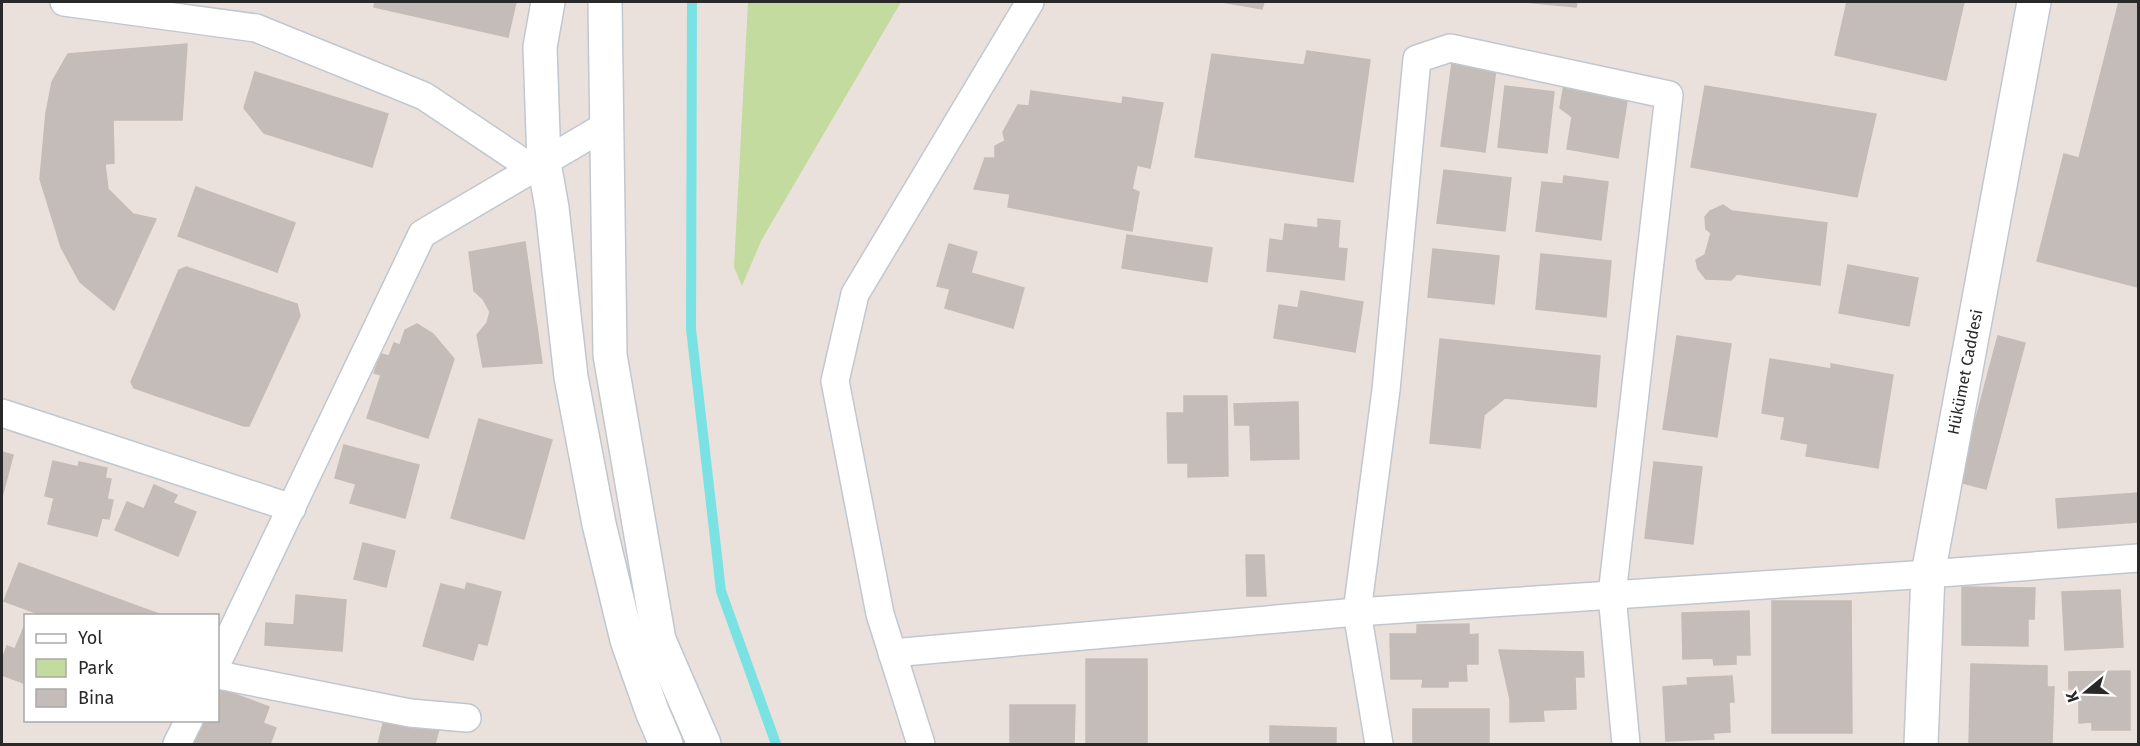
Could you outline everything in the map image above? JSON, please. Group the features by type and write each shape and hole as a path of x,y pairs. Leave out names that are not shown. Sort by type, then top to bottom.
{"street":[{"path":"64,2 256,28 424,96 538,166"},
{"path":"548,2 540,47 538,166 552,208 571,377 599,524 627,640 666,744"},
{"path":"605,2 610,355 659,640 704,744"},
{"path":"921,744 879,614 835,381 855,294 1030,2"},
{"name":"Hükümet Caddesi","path":"1921,744 1928,574 2034,2"},
{"path":"1379,744 1357,612 1386,390 1417,59 1450,48 1670,95 1612,595 1626,744"},
{"path":"219,659 422,234 607,125"},
{"path":"2,413 292,508"},
{"path":"892,653 1357,612 2139,558"},
{"path":"219,675 410,713 467,718"},
{"path":"177,744 188,722"}],"green space":[{"path":"748,2 901,2 761,241 742,286 734,267"}],"building":[{"path":"375,2 516,2 508,37 374,7"},
{"path":"1222,2 1264,2 1262,9"},
{"path":"1523,2 1577,2 1576,7"},
{"path":"1847,2 1964,2 1946,80 1835,55"},
{"path":"2119,2 2138,2 2138,287 2037,261 2064,154 2079,158"},
{"path":"187,44 182,120 113,120 114,163 105,164 108,189 133,214 156,219 114,310 80,282 61,247 40,179 46,113 52,82 68,54"},
{"path":"1307,51 1370,60 1353,182 1195,157 1212,54 1304,65"},
{"path":"1452,63 1496,69 1485,152 1441,146"},
{"path":"255,72 388,114 372,167 264,133 244,108"},
{"path":"1564,85 1628,95 1618,158 1567,149 1572,117 1560,108"},
{"path":"1505,86 1554,92 1547,153 1498,147"},
{"path":"1705,86 1876,114 1857,197 1691,167"},
{"path":"1031,91 1122,104 1123,97 1163,103 1150,168 1137,165 1132,189 1139,192 1132,231 1008,207 1010,194 974,189 985,158 995,158 995,146 1005,141 1003,132 1018,105 1029,106"},
{"path":"1444,170 1511,178 1505,231 1437,223"},
{"path":"1564,176 1608,182 1601,240 1536,231 1542,182 1563,184"},
{"path":"196,187 295,223 277,272 178,236"},
{"path":"1723,205 1732,211 1827,223 1820,285 1737,274 1731,280 1706,279 1698,269 1696,260 1705,255 1711,233 1706,229 1705,217 1710,211"},
{"path":"1318,219 1340,221 1338,248 1347,249 1344,280 1267,271 1270,239 1283,241 1285,224 1318,228"},
{"path":"1127,235 1212,248 1207,282 1122,268"},
{"path":"525,242 542,363 483,367 477,335 487,323 490,312 483,299 474,291 469,252"},
{"path":"949,244 977,252 971,273 1024,288 1013,328 945,308 950,289 937,286"},
{"path":"1433,249 1499,256 1494,304 1428,297"},
{"path":"1541,254 1611,261 1606,317 1536,309"},
{"path":"1848,265 1918,278 1909,326 1839,313"},
{"path":"186,267 297,304 300,316 249,426 134,388 131,382 179,270"},
{"path":"1301,291 1363,302 1355,352 1274,338 1279,305 1298,308"},
{"path":"417,324 433,334 454,359 428,438 367,418 381,375 374,373 381,354 389,356 394,343 400,345 405,330"},
{"path":"1677,336 1731,344 1717,437 1663,429"},
{"path":"1998,336 2025,343 1986,489 1959,482"},
{"path":"1440,339 1600,356 1596,407 1505,398 1484,415 1480,448 1430,443"},
{"path":"1770,359 1831,369 1831,364 1893,375 1878,468 1806,456 1808,444 1781,439 1785,417 1762,413"},
{"path":"1184,396 1227,396 1228,476 1188,477 1188,463 1168,463 1167,413 1184,413"},
{"path":"1298,402 1299,459 1251,460 1250,425 1235,425 1234,404"},
{"path":"479,419 552,440 524,539 451,518"},
{"path":"344,445 419,465 405,518 350,503 356,484 335,478"},
{"path":"2,452 13,455 2,497"},
{"path":"53,461 78,467 79,462 107,468 105,478 111,479 107,499 113,500 109,519 102,518 97,536 48,524 54,498 45,496"},
{"path":"1654,462 1702,467 1693,544 1645,538"},
{"path":"154,485 177,495 173,503 196,512 178,556 115,530 127,502 144,509"},
{"path":"2138,493 2138,522 2058,528 2056,499"},
{"path":"363,543 395,551 386,587 354,579"},
{"path":"1246,555 1264,555 1266,596 1247,596"},
{"path":"19,563 159,614 39,614 4,601"},
{"path":"467,583 501,592 487,645 478,643 473,660 423,646 441,584 465,590"},
{"path":"1962,587 2035,588 2034,619 2028,619 2028,646 1962,645"},
{"path":"2120,590 2123,647 2065,650 2062,592"},
{"path":"296,595 346,600 342,651 265,645 266,623 294,625"},
{"path":"1772,601 1851,601 1852,733 1772,733"},
{"path":"1749,611 1750,655 1736,655 1736,664 1714,665 1713,658 1683,659 1682,613"},
{"path":"1469,624 1469,635 1478,634 1478,664 1466,664 1467,681 1448,681 1448,687 1422,687 1423,679 1391,679 1390,634 1417,634 1417,625"},
{"path":"24,627 24,683 2,675 2,660 7,646 15,649"},
{"path":"1499,650 1583,652 1584,677 1575,677 1576,709 1543,710 1544,721 1510,722 1510,699"},
{"path":"1086,659 1147,659 1147,744 1086,744"},
{"path":"1971,664 2047,666 2047,687 2054,687 2052,744 1969,744"},
{"path":"2130,671 2130,730 2092,730 2092,722 2079,723 2079,689 2069,689 2069,672"},
{"path":"1732,676 1734,702 1729,702 1730,732 1713,733 1714,739 1666,741 1663,687 1688,685 1687,678"},
{"path":"219,688 269,707 263,723 276,728 270,744 191,744 199,722 219,722"},
{"path":"1010,705 1075,705 1074,744 1010,744"},
{"path":"1413,709 1489,709 1489,744 1413,744"},
{"path":"385,716 439,729 435,744 378,744"},
{"path":"1270,726 1336,728 1336,744 1270,744"}],"waterway":[{"path":"692,2 691,329 721,591 776,744"}]}
